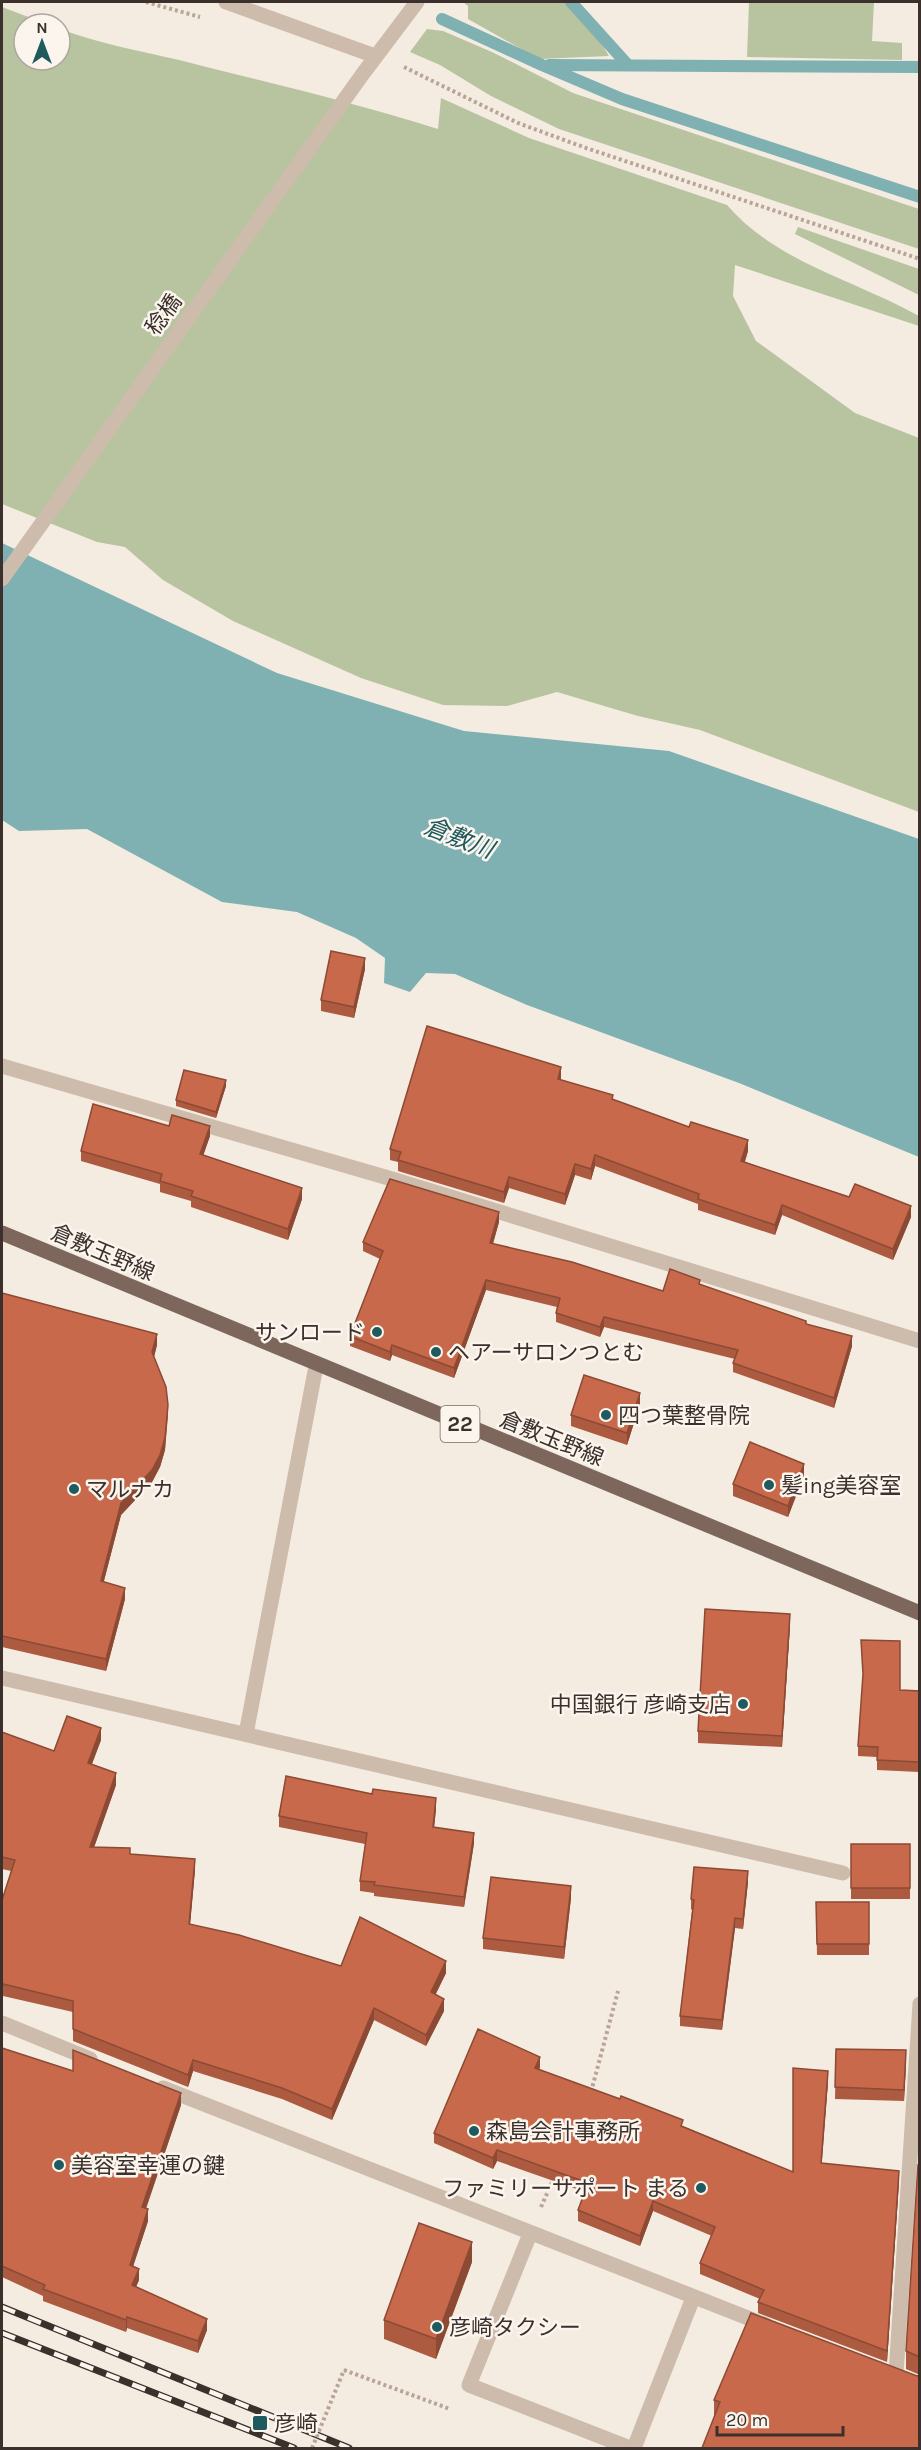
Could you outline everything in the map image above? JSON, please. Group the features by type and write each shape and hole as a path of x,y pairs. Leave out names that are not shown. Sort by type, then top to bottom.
{"main road":[{"name":"倉敷玉野線","path":"2,1233 316,1365 920,1613"}],"street":[{"path":"226,2 375,56"},
{"name":"稔橋","path":"2,579 375,56 417,2"},
{"path":"2,1066 381,1176 920,1341"},
{"path":"246,1734 316,1365"},
{"path":"2,1678 843,1873"},
{"path":"912,2381 891,2372 920,2004"},
{"path":"2,2023 100,2063"},
{"path":"145,2080 530,2234 779,2330"},
{"path":"530,2234 469,2385 632,2448 693,2298"}],"path":[{"path":"375,56 426,76 518,123 586,148 920,259"},
{"path":"586,2103 596,2078 618,1991"},
{"path":"530,2234 558,2168"},
{"path":"312,2448 344,2370 413,2396"}],"green space":[{"path":"463,2 566,2 597,36 609,56 539,59 468,19 468,6"},
{"path":"749,2 874,2 872,41 902,43 902,60 747,57"},
{"path":"2,7 15,12 12,12 12,72 72,72 72,33 104,43 341,101 438,129 441,98 529,138 727,205 769,242 793,256 919,316 919,326 735,265 733,296 756,341 855,413 919,438 919,812 700,730 638,716 557,692 507,706 443,705 361,678 233,621 163,580 125,547 97,542 2,504"},
{"path":"427,29 443,31 492,52 573,93 919,209 919,249 559,129 491,96 440,65 410,52"},
{"path":"798,227 919,269 919,295 795,234"}],"water":[{"name":"倉敷川","path":"2,543 277,673 464,731 669,751 919,839 919,1157 739,1083 527,1005 455,974 426,973 410,992 384,983 385,958 356,938 297,912 222,902 87,829 19,831 2,820"}],"building":[{"path":"331,951 365,958 354,1007 321,1000"},
{"path":"427,1026 561,1067 558,1079 613,1095 612,1099 689,1127 691,1122 748,1140 741,1161 849,1197 855,1184 911,1206 893,1249 782,1205 775,1225 698,1199 699,1194 595,1155 591,1169 575,1164 565,1194 509,1177 504,1192 398,1160 401,1152 390,1149"},
{"path":"184,1070 226,1080 216,1112 176,1100"},
{"path":"93,1104 169,1126 172,1115 210,1126 200,1154 302,1188 288,1229 191,1196 193,1191 160,1181 162,1174 81,1151"},
{"path":"390,1179 499,1212 490,1243 572,1262 663,1291 670,1269 700,1280 699,1284 806,1321 806,1324 852,1336 834,1398 733,1363 738,1350 604,1317 600,1327 556,1313 560,1298 486,1280 454,1368 392,1345 390,1352 350,1336 383,1251 363,1242"},
{"name":"マルナカ","path":"2,1293 157,1334 152,1352 166,1387 168,1405 165,1438 152,1470 121,1503 101,1581 125,1588 106,1659 2,1636"},
{"name":"四つ葉整骨院","path":"584,1375 640,1393 627,1433 571,1415"},
{"name":"髪ing美容室","path":"750,1442 804,1464 788,1506 733,1484"},
{"name":"中国銀行 彦崎支店","path":"705,1609 790,1614 782,1736 698,1731"},
{"path":"861,1640 900,1641 900,1690 920,1691 919,1762 877,1760 878,1747 858,1746 863,1674"},
{"path":"67,1716 101,1728 88,1763 116,1773 90,1847 130,1848 130,1854 195,1859 189,1924 239,1935 341,1966 360,1917 446,1961 431,1992 444,1999 426,2035 374,2008 332,2109 282,2088 193,2060 188,2075 73,2029 73,2001 3,1984 2,1990 2,1900 15,1860 2,1857 2,1732 54,1751"},
{"path":"286,1776 372,1794 373,1789 436,1798 433,1827 474,1833 464,1897 374,1885 375,1882 360,1881 367,1833 279,1816"},
{"path":"851,1844 910,1844 910,1888 851,1888"},
{"path":"694,1867 748,1871 743,1919 735,1918 722,2020 680,2016 694,1900 691,1899"},
{"path":"491,1877 571,1886 564,1947 483,1938"},
{"path":"816,1902 869,1902 869,1944 817,1944"},
{"path":"478,2029 540,2057 535,2068 620,2099 621,2096 683,2120 681,2126 793,2172 793,2068 828,2071 821,2163 899,2171 887,2351 758,2302 764,2290 700,2263 715,2227 653,2201 640,2236 578,2210 588,2183 497,2150 493,2158 434,2133"},
{"path":"2,2048 73,2071 73,2050 181,2093 142,2207 148,2209 130,2265 139,2269 132,2285 207,2319 198,2341 127,2317 126,2320 43,2289 45,2285 2,2266"},
{"path":"836,2049 906,2050 904,2090 835,2087"},
{"path":"918,2165 920,2165 920,2357 906,2351"},
{"path":"419,2223 472,2242 436,2339 384,2320"},
{"path":"751,2313 917,2376 920,2375 920,2448 702,2448 720,2402 714,2400"}],"waterway":[{"path":"571,2 627,64"},
{"path":"442,19 622,99 920,197"},
{"path":"549,65 920,67"}],"railway":[{"path":"2,2307 349,2448"},
{"path":"2,2333 294,2448"}],"place":[{"name":"サンロード","path":"377,1332"},
{"name":"ヘアーサロンつとむ","path":"436,1352"},
{"name":"四つ葉整骨院","path":"606,1415"},
{"name":"髪ing美容室","path":"769,1485"},
{"name":"マルナカ","path":"74,1489"},
{"name":"中国銀行 彦崎支店","path":"743,1704"},
{"name":"森島会計事務所","path":"474,2131"},
{"name":"美容室幸運の鍵","path":"59,2165"},
{"name":"ファミリーサポート まる","path":"701,2188"},
{"name":"彦崎タクシー","path":"437,2327"},
{"name":"彦崎","path":"260,2423"}]}
